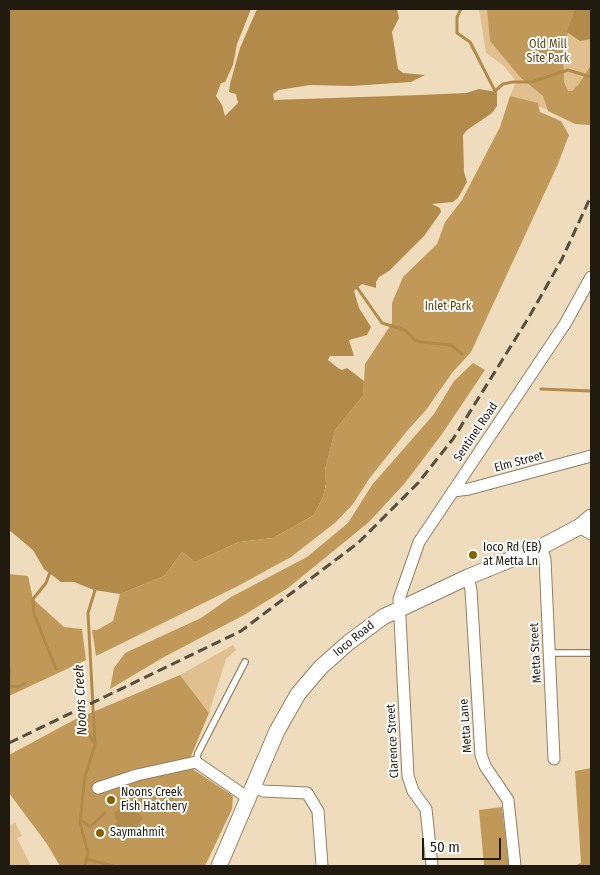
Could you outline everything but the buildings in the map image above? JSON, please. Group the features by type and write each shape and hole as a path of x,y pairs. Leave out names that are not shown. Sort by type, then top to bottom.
{"main road":[{"name":"Ioco Road","path":"219,866 277,731 298,694 321,667 348,643 383,617 468,577 585,531 591,517"}],"street":[{"name":"Sentinel Road","path":"400,608 399,599 419,542 566,324 591,277"},
{"name":"Elm Street","path":"453,490 469,489 591,456"},
{"name":"Metta Street","path":"541,547 545,559 554,759"},
{"name":"Metta Lane","path":"468,577 472,590 481,755 485,766 508,800 515,866"},
{"name":"Clarence Street","path":"400,608 408,776 413,791 426,809 432,866"},
{"path":"98,788 137,775 196,762 251,792 307,793 318,811 322,866"}],"lane":[{"path":"549,653 591,653"},
{"path":"196,762 198,752 245,662"}],"green space":[{"name":"Old Mill Site Park","path":"479,9 591,9 591,126 510,96 516,81 504,66 486,53"},
{"name":"Old Mill Site Park","path":"487,9 575,9 563,50 564,82 568,91 572,91 579,84 591,65 591,125 575,124 548,111 543,96 520,77 490,41"},
{"name":"Inlet Park","path":"510,96 538,103 540,112 561,121 569,135 558,164 471,352 452,373 426,410 369,479 353,504 336,522 291,557 236,587 96,656 92,630 97,630 113,621 120,594 164,576 182,552 195,562 239,542 273,538 314,515 323,497 326,484 325,470 335,430 363,396 365,364 392,323 392,303 403,277 437,244 445,222 462,200 500,127"},
{"path":"473,363 485,370 442,434 405,483 369,522 288,588 244,615 164,657 110,689 114,668 125,653 201,618 231,597 307,557 348,523 372,485 434,414 454,381"},
{"path":"9,574 28,576 33,599 64,627 82,629 86,660 9,696"},
{"path":"233,645 236,650 226,659 209,713 180,675"},
{"path":"180,675 209,713 189,761 194,770 233,796 232,809 205,866 60,866 47,844 9,793 9,755 74,720"},
{"path":"591,768 591,866 574,866 581,863 575,771"},
{"path":"502,807 509,866 484,866 479,810"},
{"path":"9,821 11,825 15,822 22,836 17,838 31,866 9,866"}],"shaded area":[{"path":"9,9 251,9 237,44 233,65 225,82 221,83 216,96 222,105 225,116 238,103 236,94 229,92 230,84 240,48 257,9 397,9 399,18 392,32 398,69 403,73 425,75 411,82 351,86 310,85 279,90 273,94 274,100 466,93 479,89 497,92 497,106 492,113 467,130 463,135 464,172 467,182 458,198 453,202 432,204 440,208 441,212 424,236 389,271 379,277 376,282 376,288 362,284 354,291 359,308 371,327 367,335 349,340 354,356 330,356 328,360 342,370 347,368 364,381 363,396 335,430 325,470 326,484 323,497 314,515 273,538 239,542 195,562 182,552 164,576 120,594 94,590 74,582 61,582 44,569 33,550 9,530"},
{"path":"575,9 591,9 591,39 580,41 567,32"},
{"path":"122,807 132,808 143,817 135,830 130,832 117,829 114,813"}],"waterway":[{"path":"461,9 457,17 457,33 470,42 495,91 503,84 531,82 568,70 591,77"},
{"path":"356,286 382,323 405,330 415,340 421,342 451,345 462,354"},
{"path":"541,389 591,391"},
{"path":"50,572 46,583 33,599 34,614 56,669"},
{"name":"Noons Creek","path":"85,866 88,852 80,823 85,776 95,745 88,613 96,587"},
{"path":"9,669 9,674"},
{"path":"9,686 18,687 25,683"},
{"path":"82,721 93,742"},
{"path":"81,820 90,827 105,813"},
{"path":"87,859 113,866"}],"railway":[{"path":"9,743 241,631 358,543 418,483 453,439 529,317 562,259 591,196"}],"place":[{"name":"Ioco Rd (EB) at Metta Ln","path":"473,555"},
{"name":"Noons Creek Fish Hatchery","path":"111,800"},
{"name":"Saymahmit","path":"100,833"}]}
